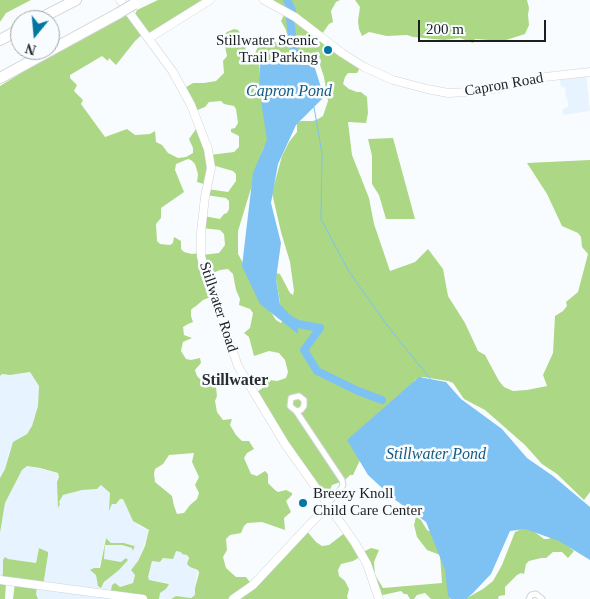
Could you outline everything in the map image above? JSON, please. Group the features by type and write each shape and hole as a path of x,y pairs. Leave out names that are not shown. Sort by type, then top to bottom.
{"highway":[{"path":"57,10 76,0"},
{"path":"0,78 138,2"},
{"path":"0,86 68,41"}],"street":[{"name":"Stillwater Road","path":"120,0 173,72 191,105 209,154 211,168 201,232 202,256 205,272 238,366 285,444 355,543 364,558 379,599"},
{"path":"149,38 210,0"},
{"name":"Capron Road","path":"264,0 295,16 342,53 364,67 393,80 427,90 448,93 469,92 590,72"},
{"path":"233,599 253,584 328,505 343,485 342,480 296,411"},
{"path":"0,580 143,599"},
{"path":"529,599 531,595 536,594 542,599"}],"shaded area":[{"path":"586,73 590,111 564,115 562,109 568,107 568,103 565,93 566,88 561,87 559,74"},
{"path":"30,372 39,386 38,406 32,426 27,434 10,450 5,469 0,478 0,376 2,374 10,375"},
{"path":"27,466 58,473 59,502 63,495 82,490 97,489 101,485 110,493 110,509 112,504 123,499 133,519 139,526 149,532 138,561 131,570 135,575 133,583 120,587 115,584 112,585 138,599 38,599 35,594 37,586 43,585 48,555 39,548 36,563 7,559 6,557 3,560 2,580 0,581 0,533 5,503 22,470","holes":["105,538 111,543 124,543 134,546 132,550 132,548 122,545 105,545 104,559 122,562 119,570 110,576 102,586 96,575 102,558"]},
{"path":"176,551 187,555 190,567 198,570 195,595 191,598 176,596 171,599 159,599 160,593 166,589 168,583 149,580 147,577 152,561 161,560"}],"green space":[{"path":"0,0 31,0 10,10 0,22"},
{"path":"158,0 211,0 148,35 144,33 135,41 116,65 109,58 108,61 102,56 70,75 70,78 77,85 74,91 83,100 81,104 105,137 127,129 135,135 150,134 155,131 156,142 162,145 168,153 178,158 186,157 193,153 189,139 196,129 200,128 210,155 234,152 239,147 239,136 231,132 231,129 235,128 238,123 234,106 224,104 221,101 209,102 205,107 195,111 183,89 193,83 216,81 224,73 223,61 227,56 223,37 227,32 234,29 238,30 246,40 245,61 251,62 261,40 286,44 288,40 286,30 281,21 285,13 263,0 340,0 336,2 331,11 333,22 329,24 322,34 362,64 357,73 348,73 343,84 349,89 361,92 367,97 368,113 366,123 348,122 352,155 369,198 374,224 390,271 415,262 428,249 443,269 448,296 465,323 478,351 485,355 504,387 513,391 547,386 543,375 553,353 555,316 563,311 567,306 566,302 578,292 588,254 582,247 581,237 578,233 562,226 547,194 527,163 590,160 590,492 584,500 557,474 542,464 525,445 485,410 464,399 453,383 423,377 415,380 361,458 353,475 350,475 339,486 341,482 332,485 330,490 322,496 254,394 267,385 269,380 277,381 286,378 288,372 285,360 279,353 269,351 254,356 249,337 244,333 250,328 253,313 250,309 239,305 240,299 233,274 228,269 206,276 213,296 203,300 191,310 193,322 183,327 184,335 192,338 183,342 181,351 186,359 200,358 201,363 195,370 200,379 206,380 211,377 216,381 222,381 216,387 217,396 215,401 217,412 223,420 232,419 230,425 236,435 242,441 249,441 254,449 247,453 244,458 251,474 257,476 265,471 268,474 268,483 275,490 278,492 286,490 292,493 286,501 291,512 284,518 285,530 262,522 247,523 241,533 230,535 226,539 227,550 223,557 226,568 236,577 246,577 252,585 306,530 322,546 329,545 346,532 361,553 371,548 379,550 374,562 375,575 383,588 442,583 440,555 427,550 417,537 414,525 416,517 421,520 427,530 436,534 448,557 450,599 431,599 425,593 410,599 407,594 401,591 378,596 362,556 341,564 338,570 339,576 345,581 349,589 348,599 171,599 176,596 191,598 195,595 199,573 198,570 187,564 189,558 187,555 176,551 173,559 163,558 160,562 152,561 149,580 169,584 160,593 159,599 138,599 110,595 112,585 115,583 120,587 133,583 135,575 131,570 138,561 145,546 149,530 133,521 123,499 120,499 116,504 112,504 109,511 110,493 101,485 97,489 82,490 63,495 58,508 58,473 27,466 22,470 5,503 0,533 0,478 5,469 13,442 27,434 32,426 38,406 39,386 30,372 10,375 2,374 0,376 0,86 42,60 60,60 60,49 125,9 134,17 137,10","holes":["315,53 321,60 320,65 328,101 323,116 313,121 297,123 297,132 282,156 272,193 290,262 294,291 293,295 290,293 280,274 275,273 283,320 281,323 276,320 267,306 238,254 238,231 263,149 277,128 260,97 259,65","188,159 195,164 198,174 197,182 207,185 212,165 233,171 236,174 236,181 228,192 207,189 206,195 226,198 229,201 229,209 220,219 204,216 202,228 220,230 224,234 225,245 219,253 202,255 200,253 184,252 181,249 181,241 174,237 173,243 170,245 160,244 157,241 156,224 161,218 161,208 184,192 175,170 176,164","194,453 192,462 199,477 195,485 199,493 197,499 184,513 177,514 172,496 155,482 155,469 163,464 169,455"]},
{"path":"355,0 527,0 529,25 525,34 503,41 475,39 473,43 460,38 444,40 407,35 387,36 369,32 362,36 358,21 360,7"},
{"path":"393,138 415,219 386,219 379,195 372,184 372,156 368,139"},
{"path":"524,528 532,530 544,539 555,536 574,551 568,558 562,552 553,552 546,558 529,561 526,564 524,574 517,575 505,587 505,595 499,596 498,599 465,599 493,581 502,565 515,532"},
{"path":"106,538 111,543 135,545 133,551 132,548 122,545 105,545 104,559 121,562 126,558 128,560 104,582 101,588 98,586 96,575 90,570 100,568"},
{"path":"39,548 48,552 48,555 43,586 37,586 36,594 38,599 13,599 15,583 6,582 5,599 0,599 0,581 2,580 3,560 5,557 36,563"}],"water":[{"name":"Capron Pond","path":"289,57 300,57 301,65 314,65 324,97 296,125 278,164 271,203 281,243 276,279 280,304 298,324 298,334 260,304 242,266 253,173 267,140 259,88 260,59 284,63"},
{"name":"Stillwater Pond","path":"419,377 446,382 461,399 502,429 527,458 553,476 590,507 590,560 559,541 525,529 510,531 491,574 473,593 466,599 451,599 448,596 445,570 426,522 394,499 368,475 347,440"}],"waterway":[{"path":"287,0 292,10 290,19 295,57 294,66"},
{"path":"312,107 314,107 322,154 321,219 348,270 386,324 432,381"},
{"path":"289,319 298,324 320,328 304,350 317,371 358,391 382,400"}],"place":[{"name":"Stillwater Scenic Trail Parking","path":"328,50"},
{"name":"Breezy Knoll Child Care Center","path":"303,503"}],"district":[{"name":"Stillwater","path":"235,381"}]}
